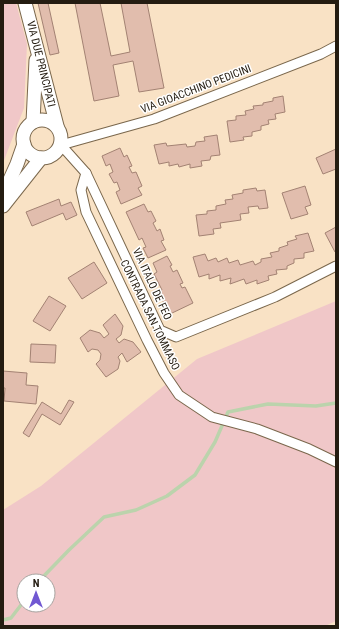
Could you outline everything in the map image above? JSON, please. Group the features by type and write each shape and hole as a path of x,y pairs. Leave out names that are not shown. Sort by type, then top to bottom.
{"street":[{"name":"VIA DUE PRINCIPATI","path":"25,3 57,126"},
{"name":"VIA GIOACCHINO PEDICINI","path":"61,145 154,119 321,54 336,46"},
{"path":"33,122 37,48"},
{"path":"39,120 49,121 57,126 60,132 62,138 61,145 55,154 49,157 35,157 29,153 24,144 24,131 27,126 33,122 39,120"},
{"path":"3,195 24,144"},
{"name":"VIA ITALO DE FEO","path":"61,145 86,172 160,330 176,337 275,297 336,266"},
{"path":"3,206 42,158"},
{"name":"CONTRADA SAN TOMMASO","path":"86,172 81,190 86,212 147,340 164,373 179,395 212,417 257,429 309,449 336,462"}],"shaded area":[{"path":"3,3 16,3 27,44 24,108 3,163"},
{"path":"336,301 336,621 325,626 3,626 3,510 41,486 197,359"}],"building":[{"path":"38,3 48,3 59,53 50,55"},
{"path":"75,3 100,3 111,56 130,52 121,3 147,3 164,88 139,92 133,61 113,65 119,96 94,101"},
{"path":"283,96 285,112 275,114 276,119 268,120 269,124 261,126 261,130 252,132 252,136 243,137 244,140 230,142 227,121 236,120 236,116 246,115 245,111 254,109 253,106 263,105 263,103 273,101 273,98"},
{"path":"217,135 220,155 211,156 210,160 201,161 202,166 190,168 190,164 179,167 178,164 169,166 169,162 159,164 154,145 166,143 167,146 186,144 187,147 195,146 196,142 205,141 204,137"},
{"path":"120,148 124,157 127,155 132,166 129,167 132,173 136,172 142,186 138,188 142,195 121,204 116,192 120,190 117,182 114,183 109,174 113,172 110,164 106,166 102,156"},
{"path":"336,149 336,169 323,174 316,158"},
{"path":"305,186 311,205 305,207 308,214 291,219 282,193"},
{"path":"256,188 257,191 265,190 268,208 259,209 258,206 248,207 249,213 240,214 241,220 220,223 221,228 213,229 214,234 199,236 196,215 207,214 207,211 216,210 216,206 226,204 225,200 233,199 232,195 243,193 243,190"},
{"path":"59,199 61,206 71,202 77,215 66,220 63,213 32,226 26,212"},
{"path":"144,204 148,212 151,211 156,221 153,223 157,231 160,229 164,240 161,241 166,250 148,258 143,248 146,247 142,238 139,240 126,212"},
{"path":"336,227 336,252 335,252 325,233"},
{"path":"308,233 314,251 304,253 304,258 294,259 294,263 287,266 287,269 276,270 277,274 268,276 269,280 257,284 257,280 246,284 244,279 230,284 231,278 220,281 220,275 209,279 209,274 199,277 193,257 205,254 208,261 216,258 218,262 227,258 229,263 238,260 240,265 253,261 255,265 261,262 261,259 272,257 270,253 279,251 279,248 288,245 287,242 297,239 295,236"},
{"path":"167,256 172,265 170,266 173,272 177,270 183,283 180,284 182,288 185,287 193,303 170,314 158,292 162,290 154,274 157,272 153,263"},
{"path":"94,262 107,283 82,299 68,278"},
{"path":"49,296 66,306 50,331 33,321"},
{"path":"115,314 123,326 121,335 116,339 119,343 124,339 133,342 141,352 127,362 122,353 118,357 120,361 118,369 106,377 96,364 100,360 101,354 98,350 92,349 88,352 80,338 90,330 100,333 104,338 109,334 103,325"},
{"path":"31,344 56,345 55,363 30,362"},
{"path":"3,371 27,373 26,385 38,386 36,404 4,401 5,388 3,388"},
{"path":"69,400 74,402 60,425 42,414 29,437 23,433 42,402 61,414"}],"waterway":[{"path":"47,573 104,517 136,510 167,496 195,475 215,442 228,412 268,404 316,406 336,403"},
{"path":"3,620 11,618 16,611"}]}
